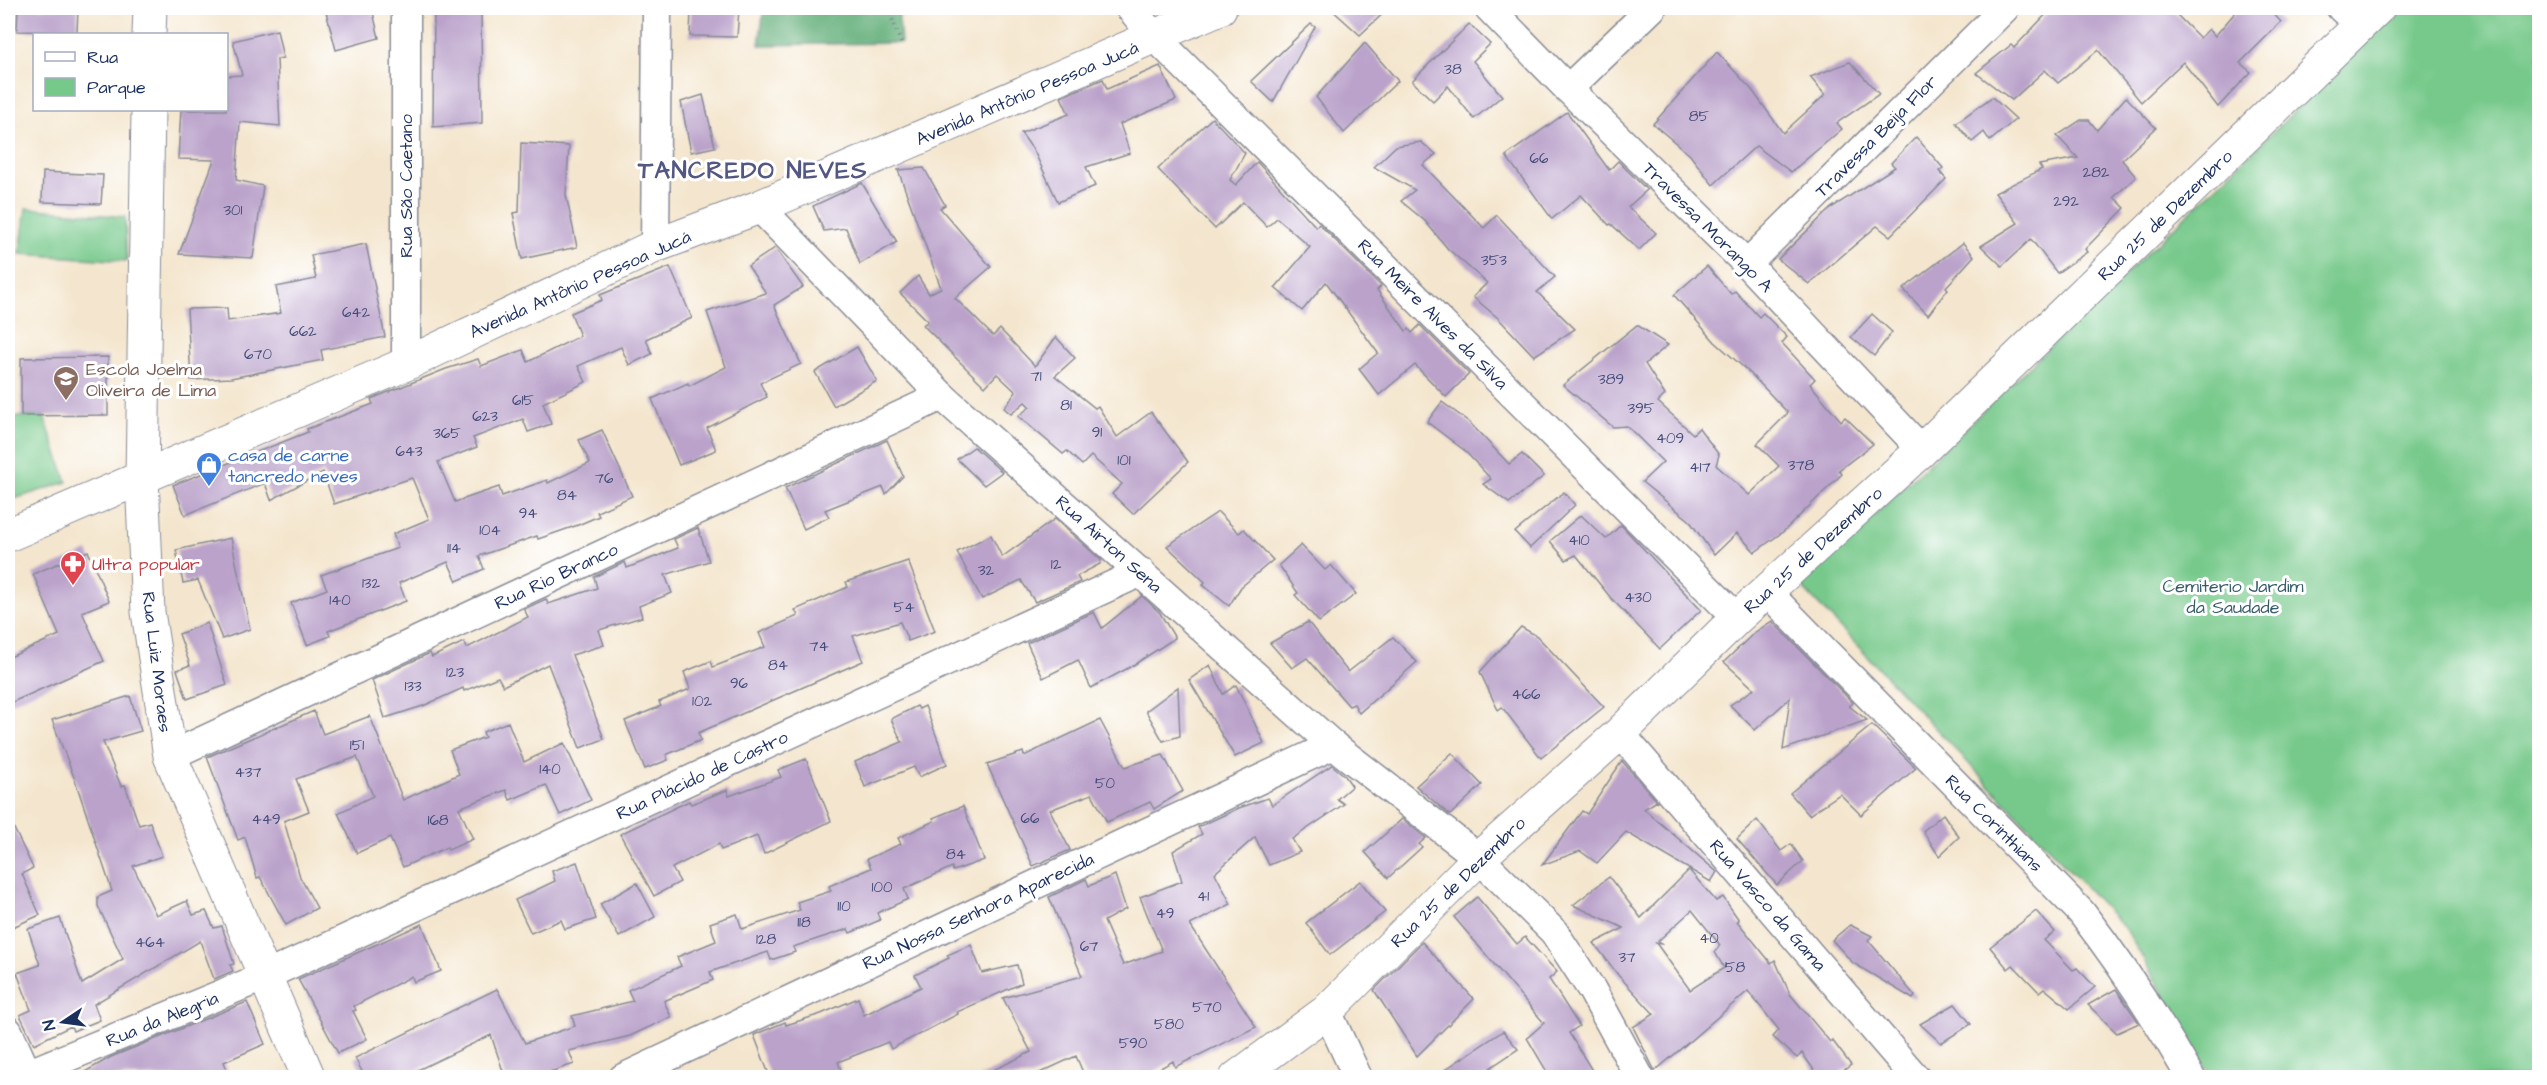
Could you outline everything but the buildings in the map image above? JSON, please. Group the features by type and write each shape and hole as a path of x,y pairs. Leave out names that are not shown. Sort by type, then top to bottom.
{"street":[{"path":"149,33 150,8"},
{"name":"Rua São Caetano","path":"406,8 406,364"},
{"path":"655,246 657,8"},
{"name":"Rua Meire Alves da Silva","path":"1130,8 1155,37 1737,618"},
{"name":"Avenida Antônio Pessoa Jucá","path":"8,535 406,364 655,246 759,207 1220,8"},
{"name":"Travessa Morango A","path":"1489,8 1568,89 1747,264 1923,450"},
{"path":"1568,89 1653,8"},
{"name":"Travessa Beija Flor","path":"1747,264 2005,8"},
{"name":"Rua 25 de Dezembro","path":"1236,1077 1326,1011 1479,858 1620,733 1737,618 1923,450 2360,14"},
{"name":"Rua Luiz Moraes","path":"148,111 142,478 148,612 170,756 263,977 309,1077"},
{"name":"Rua Airton Sena","path":"759,207 942,396 1142,572 1333,745 1479,858 1554,932 1592,990 1640,1077"},
{"name":"Rua Rio Branco","path":"170,756 942,396"},
{"name":"Rua Plácido de Castro","path":"263,977 1142,572"},
{"name":"Rua Corinthians","path":"1767,592 2082,912 2150,1007 2191,1077"},
{"name":"Rua Vasco da Gama","path":"1620,733 1907,1074"},
{"name":"Rua Nossa Senhora Aparecida","path":"623,1077 1333,745"},
{"name":"Rua da Alegria","path":"28,1076 263,977"},
{"path":"1326,1011 1358,1077"},
{"path":"8,1031 28,1076"}],"path":[{"path":"888,8 901,43"}],"green space":[{"path":"764,8 898,8 901,43 759,45"},
{"name":"Cemiterio Jardim da Saudade","path":"2402,8 2539,8 2539,1077 2211,1077 2127,931 1801,586"},
{"path":"26,208 125,217 127,261 20,254"},
{"path":"44,416 67,482 8,501 8,417"}],"place":[{"name":"Escola Joelma Oliveira de Lima","path":"66,402"},
{"name":"casa de carne tancredo neves","path":"209,488"},
{"name":"Ultra popular","path":"73,587"}],"district":[{"name":"TANCREDO NEVES","path":"753,170"}]}
